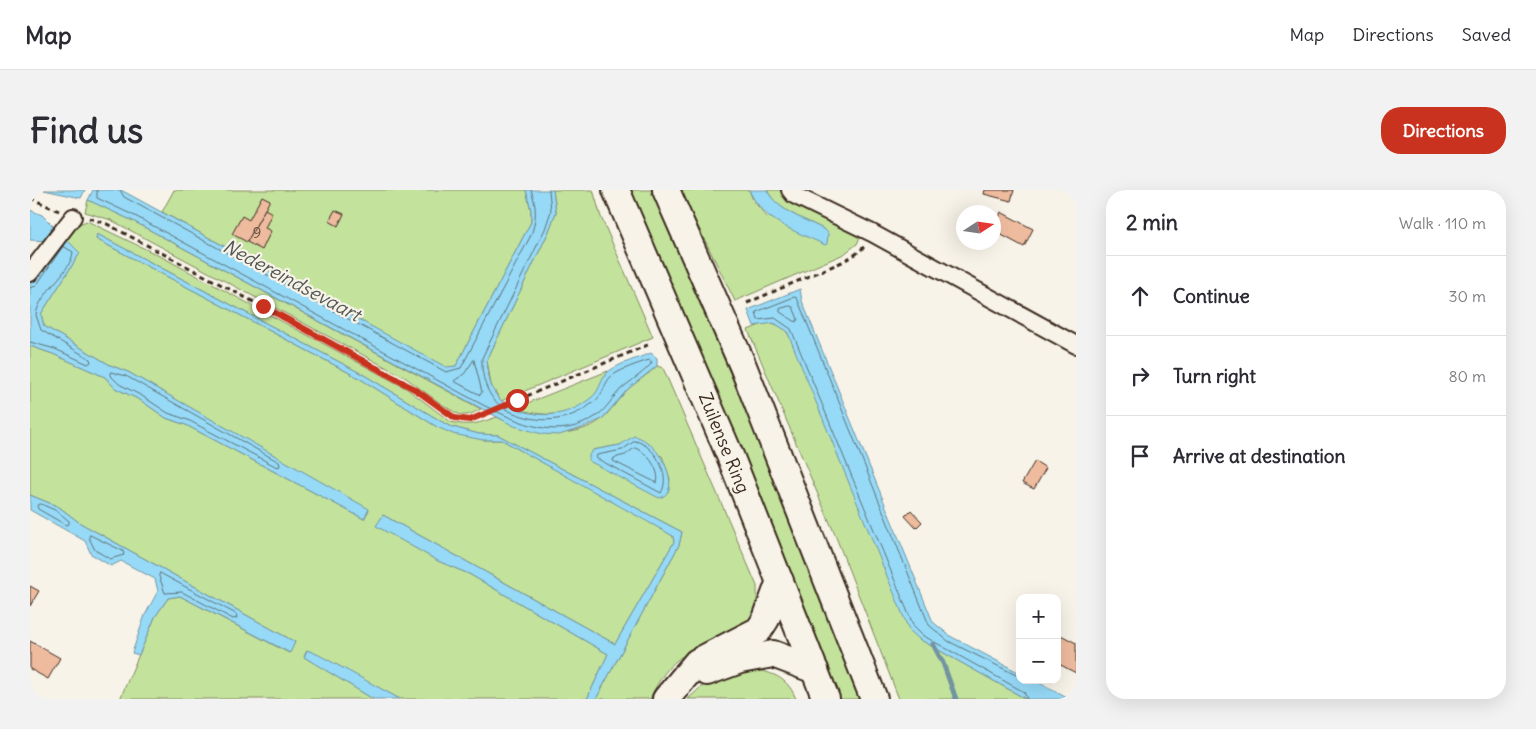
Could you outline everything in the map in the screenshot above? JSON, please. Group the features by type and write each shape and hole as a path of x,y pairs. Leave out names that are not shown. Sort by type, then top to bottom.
{"main road":[{"name":"Zuilense Ring","path":"616,190 681,339 816,670 826,699"},
{"path":"666,190 743,366 874,699"},
{"path":"671,692 697,662 759,630 766,619 780,581"},
{"path":"671,692 718,668 760,655 774,654 784,656 816,670"}],"street":[{"path":"790,190 794,195 872,233 1076,345"},
{"path":"30,273 73,218"}],"path":[{"path":"30,198 73,218 89,218 107,224 416,390 455,418 470,420 484,415 650,344"},
{"path":"747,303 849,259 862,249 872,233"}],"green space":[{"path":"174,190 526,190 531,210 531,222 456,366 446,368 162,212"},
{"path":"553,190 593,190 601,217 653,337 501,401 491,385 487,360 549,231 556,212"},
{"path":"625,190 651,190 742,401 860,699 834,699"},
{"path":"680,190 749,190 753,200 767,217 825,230 784,209 777,204 767,190 780,190 787,198 861,235 857,244 844,254 735,301"},
{"path":"88,200 133,221 481,409 467,415 457,413 442,405 406,378 111,220 85,212"},
{"path":"87,221 160,256 406,388 451,422 480,423 497,417 509,423 536,431 564,433 577,431 602,419 624,393 657,366 663,368 757,586 755,614 747,625 732,636 694,650 680,658 664,673 650,699 596,699 679,545 682,532 498,435 479,434 449,426 364,375 97,234 96,239 359,378 437,427 483,440 502,440 661,528 673,536 674,542 615,644 383,515 377,526 438,561 469,574 608,654 587,699 400,699 307,650 304,657 373,699 120,699 155,617 168,598 180,596 289,653 295,642 80,523 59,507 30,495 30,346 105,377 115,388 140,400 166,418 186,425 364,519 369,510 44,326 41,314 80,253 64,237 73,226","holes":["620,445 662,456 670,479 668,492 593,450"]},
{"path":"765,323 775,324 782,328 792,341 919,639 1026,699 899,699 836,537 748,330"},
{"path":"608,371 595,395 587,403 567,412 546,414 515,408"},
{"path":"741,668 759,670 774,675 787,684 796,699 688,699 701,687"}],"water":[{"path":"44,190 85,190 81,198"},
{"path":"93,190 121,190 446,367 456,366 531,222 531,210 526,190 553,190 556,212 549,231 487,360 489,379 494,392 504,403 520,410 549,415 558,414 575,408 592,397 606,374 619,366 651,353 657,358 657,366 628,389 602,419 582,428 559,435 542,434 514,426 133,221 88,200"},
{"path":"749,190 767,190 777,204 784,209 825,230 828,233 827,244 825,245 791,230 771,218 755,201"},
{"path":"30,210 42,215 56,229 49,241 30,240"},
{"path":"97,234 364,375 449,426 479,434 498,435 682,532 679,545 596,699 587,699 608,654 469,574 438,561 376,526 383,515 615,644 674,542 673,536 502,440 483,440 453,434 437,427 359,378 96,239"},
{"path":"64,237 80,253 41,314 44,326 110,365 128,372 369,509 364,519 186,425 166,418 140,400 115,388 105,377 30,346 30,285"},
{"path":"800,289 802,301 933,622 950,636 1016,671 1016,684 1041,684 1069,699 1026,699 919,639 909,630 787,331 774,323 754,326 748,310"},
{"path":"634,436 644,440 653,447 666,467 669,487 666,494 659,498 589,461 589,455 593,450 620,445"},
{"path":"30,495 59,507 80,523 295,642 290,653 180,596 168,598 155,617 139,655 132,653 145,615 158,591 155,579 121,561 111,566 91,554 85,541 30,510"},
{"path":"307,650 400,699 373,699 304,657"}],"building":[{"path":"985,190 1014,190 1011,201 984,194"},
{"path":"262,196 270,200 247,242 232,234 242,216 249,220"},
{"path":"265,209 272,213 265,228 271,231 262,250 247,242"},
{"path":"335,210 344,214 338,226 329,221"},
{"path":"1001,212 1033,229 1024,247 1001,235"},
{"path":"1035,461 1046,468 1034,489 1022,483"},
{"path":"911,510 922,522 916,528 905,516"},
{"path":"30,586 39,591 30,606"},
{"path":"1061,635 1076,643 1076,673 1061,665"},
{"path":"30,641 60,658 48,679 30,669"}],"waterway":[{"path":"933,644 943,663 956,699"}],"route":[{"path":"263,306 416,390 455,418 470,420 517,400"}],"water label":[{"name":"Nedereindsevaart","path":"292,280"}]}
